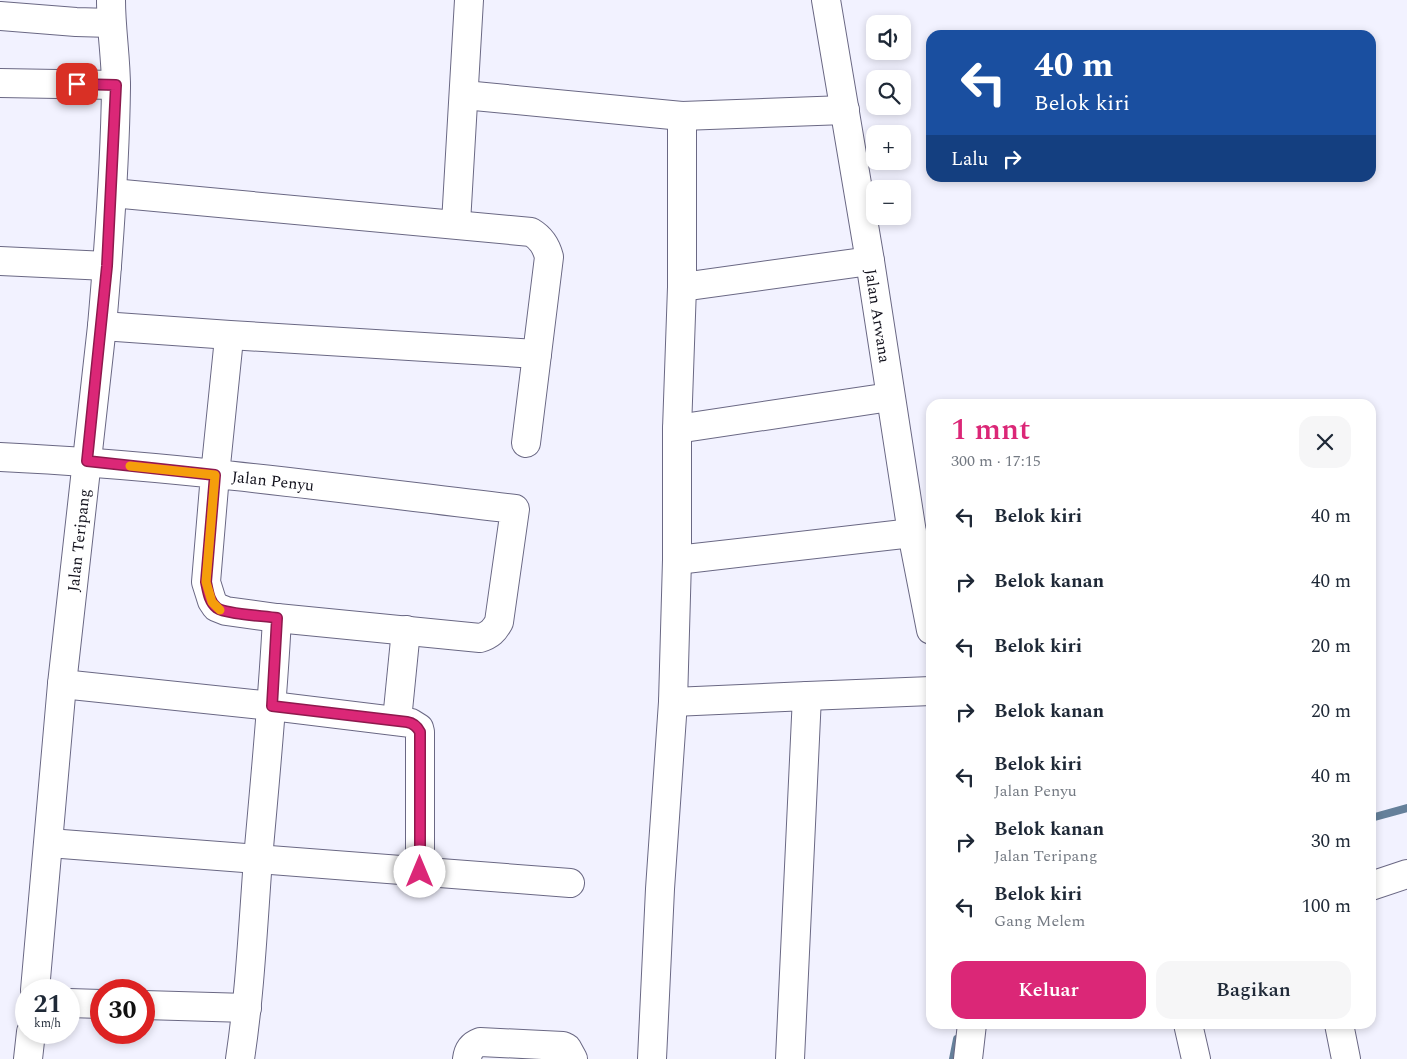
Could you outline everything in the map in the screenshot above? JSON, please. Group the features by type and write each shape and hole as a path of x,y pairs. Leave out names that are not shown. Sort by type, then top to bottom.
{"street":[{"path":"456,223 469,0"},
{"name":"Jalan Arwana","path":"826,0 870,261 912,533 926,604"},
{"path":"0,16 76,22 111,12"},
{"name":"Jalan Teripang","path":"37,979 62,684 107,266 116,85 111,12"},
{"path":"0,83 116,85"},
{"path":"464,95 682,116 845,110"},
{"path":"652,1059 660,889 674,702 682,287 682,116"},
{"path":"112,192 456,223 531,232 541,239 549,257 526,443"},
{"path":"0,261 107,266"},
{"path":"682,287 870,261"},
{"path":"102,326 537,354"},
{"path":"228,348 206,582 208,594 212,602 220,610 277,618 406,630 397,720"},
{"path":"678,429 890,397"},
{"name":"Jalan Penyu","path":"0,457 87,461 515,509 499,622 494,630 487,636 480,638 406,630"},
{"path":"678,560 912,533"},
{"path":"240,1059 247,1008 272,706 277,618"},
{"path":"62,684 412,723 419,728 420,732 420,872"},
{"path":"674,702 926,691"},
{"path":"790,1059 807,696"},
{"path":"49,843 570,883"},
{"path":"1376,884 1407,874"},
{"path":"155,1005 247,1008"},
{"path":"968,1059 971,1029"},
{"path":"1189,1029 1196,1059"},
{"path":"1340,1029 1346,1059"},
{"path":"467,1059 472,1046 480,1042 563,1046 567,1048 573,1059"},
{"path":"28,1059 30,1044"}],"waterway":[{"path":"1376,817 1407,808"},
{"path":"953,1059 957,1039"}],"slow traffic":[{"path":"130,466 215,475 206,582 208,594 212,602 220,610"}],"route":[{"path":"77,84 116,85 107,266 87,461 215,475 206,582 208,594 212,602 220,610 277,618 272,706 407,722 419,728 420,872"}]}
